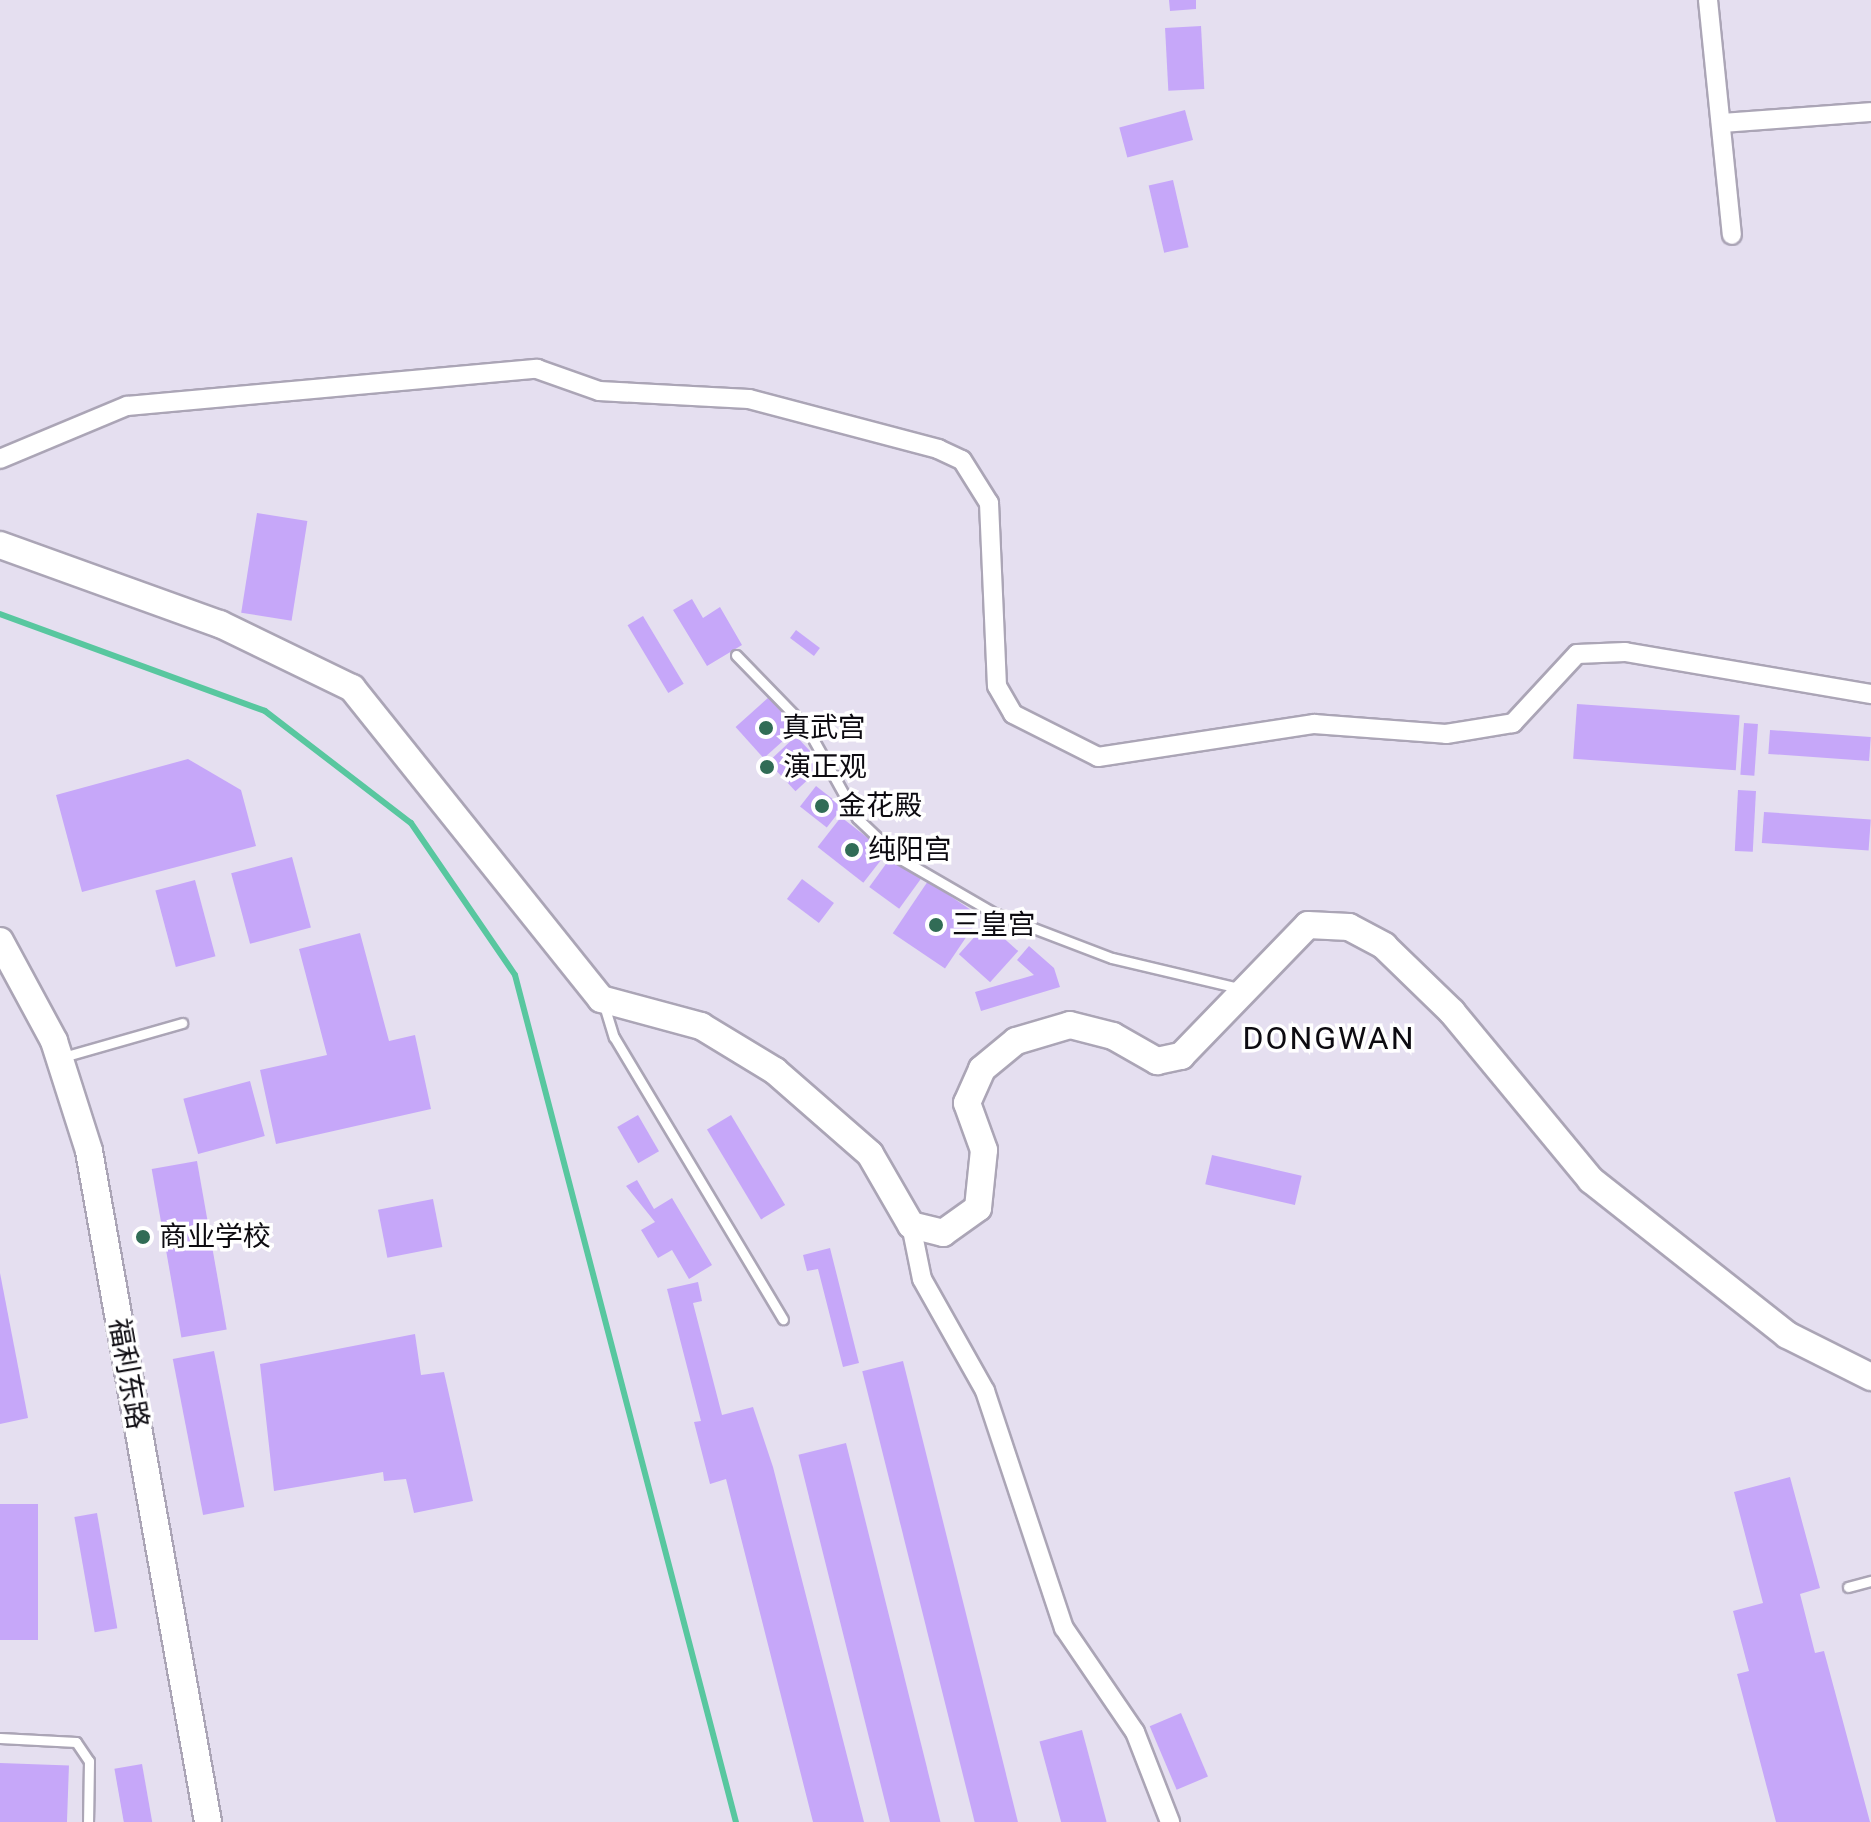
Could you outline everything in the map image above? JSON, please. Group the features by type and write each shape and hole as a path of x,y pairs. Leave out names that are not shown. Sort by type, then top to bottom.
{"main road":[{"path":"0,545 220,624 352,688 601,999 701,1026 775,1071 870,1154 911,1225 943,1233 978,1208 984,1150 967,1103 982,1069 1016,1041 1070,1025 1113,1036 1157,1061 1181,1056 1308,925 1349,927 1384,946 1452,1012 1591,1180 1787,1335 1871,1377"},
{"name":"福利东路","path":"0,941 60,1058 89,1151 208,1822"}],"street":[{"path":"1708,0 1732,235"},
{"path":"1721,123 1871,112"},
{"path":"0,459 127,406 537,369 599,391 749,399 923,445 962,460 989,503 991,640 997,686 1013,714 1098,757 1314,724 1446,734 1513,723 1577,654 1625,652 1871,694"},
{"path":"911,1225 928,1292 985,1391 1064,1628 1135,1732 1170,1822"}],"lane":[{"path":"736,655 807,728 857,818 899,858 994,913 1097,952 1246,990"},
{"path":"601,999 614,1037 783,1319"},
{"path":"60,1058 182,1023"},
{"path":"1848,1587 1871,1581"},
{"path":"0,1738 76,1742 89,1761 88,1822"}],"building":[{"path":"1169,0 1196,0 1196,9 1170,11"},
{"path":"1201,26 1204,89 1168,91 1165,28"},
{"path":"1185,110 1193,140 1127,158 1119,128"},
{"path":"1173,180 1189,247 1164,253 1149,186"},
{"path":"257,513 307,521 292,621 241,613"},
{"path":"692,599 703,618 720,607 742,645 707,666 673,610"},
{"path":"643,616 684,684 668,693 628,625"},
{"path":"796,630 820,648 814,656 790,638"},
{"name":"真武宫","path":"769,697 797,728 764,758 736,727"},
{"path":"1577,704 1740,715 1736,770 1573,759"},
{"path":"1744,723 1758,724 1754,776 1740,775"},
{"path":"1770,730 1871,737 1869,761 1768,754"},
{"path":"796,736 823,765 795,791 768,762"},
{"path":"188,759 241,790 256,846 82,892 56,795"},
{"name":"金花殿","path":"816,786 843,807 827,827 800,806"},
{"path":"1738,790 1756,791 1753,852 1735,851"},
{"path":"1764,812 1871,819 1869,850 1762,843"},
{"name":"纯阳宫","path":"841,817 887,853 863,883 818,847"},
{"path":"292,857 311,928 250,944 231,873"},
{"path":"891,857 921,879 899,909 869,887"},
{"path":"802,879 834,903 819,923 787,899"},
{"path":"195,880 215,956 176,967 155,891"},
{"name":"三皇宫","path":"928,881 980,916 945,968 893,933"},
{"path":"987,923 1018,951 990,982 959,954"},
{"path":"360,933 389,1041 415,1035 431,1109 276,1144 260,1070 327,1055 299,949"},
{"path":"1029,946 1054,968 1060,987 981,1011 975,992 1034,975 1017,960"},
{"path":"250,1081 265,1136 198,1154 183,1099"},
{"path":"638,1115 659,1151 638,1163 617,1127"},
{"path":"731,1115 785,1205 761,1219 707,1129"},
{"path":"1212,1155 1302,1176 1295,1205 1205,1184"},
{"path":"197,1161 227,1329 181,1337 152,1169"},
{"path":"637,1180 654,1209 672,1198 712,1265 689,1279 672,1250 658,1258 641,1230 655,1222 626,1186"},
{"path":"433,1199 442,1247 387,1258 378,1210"},
{"path":"830,1248 859,1363 843,1367 818,1269 807,1271 803,1255"},
{"path":"0,1273 28,1418 0,1424"},
{"path":"698,1282 702,1301 693,1303 722,1415 753,1407 773,1467 864,1822 813,1822 726,1479 710,1484 694,1422 701,1421 667,1289"},
{"path":"415,1334 421,1375 444,1372 473,1501 414,1513 406,1479 384,1481 383,1472 274,1491 260,1364"},
{"path":"214,1351 244,1507 203,1515 173,1359"},
{"path":"903,1361 1018,1822 975,1822 862,1371"},
{"path":"846,1443 940,1822 890,1822 798,1455"},
{"path":"1790,1477 1820,1588 1800,1594 1815,1653 1824,1651 1870,1822 1776,1822 1737,1674 1749,1671 1733,1611 1763,1603 1734,1492"},
{"path":"0,1504 38,1504 38,1640 0,1640"},
{"path":"97,1513 117,1628 95,1632 74,1517"},
{"path":"1181,1713 1208,1777 1177,1790 1150,1726"},
{"path":"1082,1730 1107,1822 1061,1822 1039,1741"},
{"path":"0,1763 69,1765 67,1822 0,1822"},
{"path":"142,1764 152,1822 124,1822 114,1769"}],"waterway":[{"path":"0,614 265,711 411,823 515,975 736,1822"}],"place":[{"name":"真武宫","path":"766,728"},
{"name":"演正观","path":"767,767"},
{"name":"金花殿","path":"822,806"},
{"name":"纯阳宫","path":"852,850"},
{"name":"三皇宫","path":"936,925"},
{"name":"商业学校","path":"143,1237"}],"district":[{"name":"DONGWAN","path":"1329,1038"}]}
